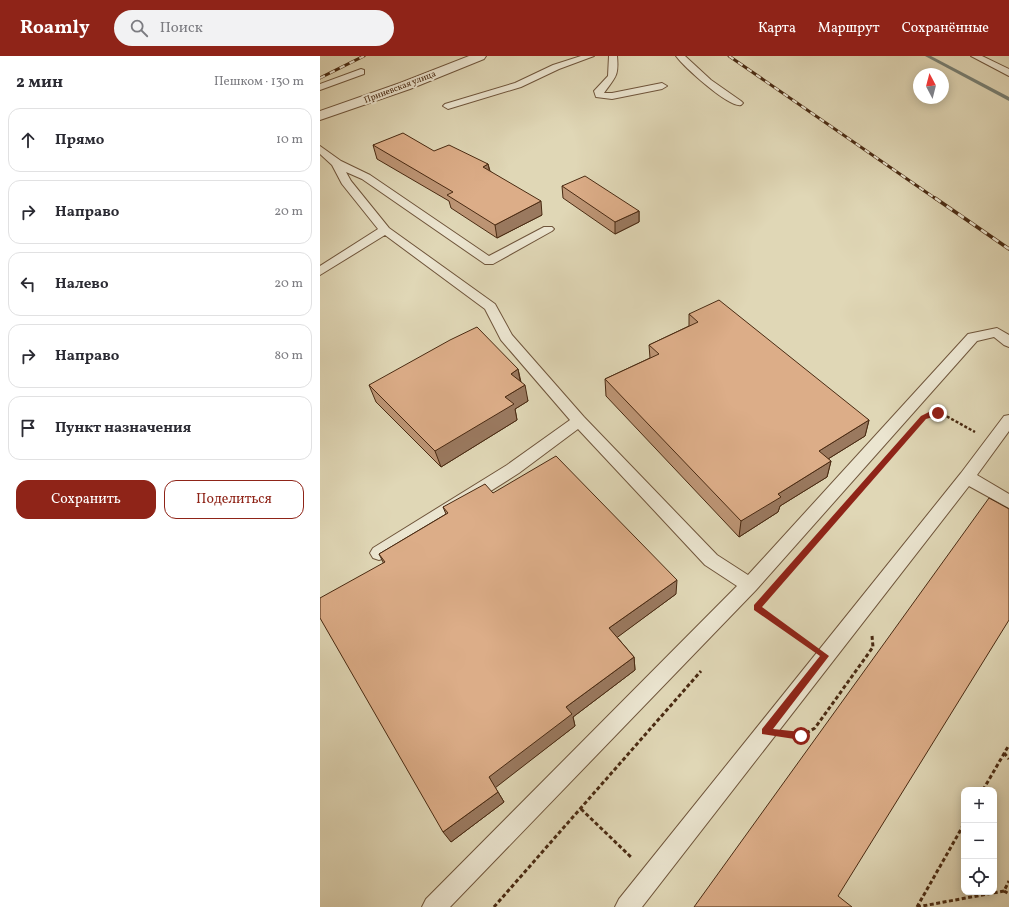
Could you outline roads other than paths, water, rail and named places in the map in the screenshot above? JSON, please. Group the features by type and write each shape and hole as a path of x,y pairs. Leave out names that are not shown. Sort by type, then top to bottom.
{"street":[{"name":"Приневская улица","path":"320,116 405,86 480,56"}],"lane":[{"path":"448,106 518,85 556,67 590,56"},
{"path":"613,56 614,74 611,81 599,91 599,95 612,96 662,86"},
{"path":"680,56 708,82 738,103"},
{"path":"975,56 1009,73"},
{"path":"320,87 361,72"},
{"path":"320,149 337,163 366,177 489,261 548,229"},
{"path":"337,163 346,182 385,230 490,307 506,337 580,421 712,560 750,585"},
{"path":"320,271 385,230"},
{"path":"434,907 750,585 973,337 997,332 1009,342"},
{"path":"627,907 966,477 1009,420"},
{"path":"379,553 513,469 580,421"},
{"path":"966,477 1009,502"}],"waterway":[{"path":"927,56 1009,99"}],"railway":[{"path":"320,78 364,56"},
{"path":"729,56 936,199"},
{"path":"935,198 1009,249"}]}
